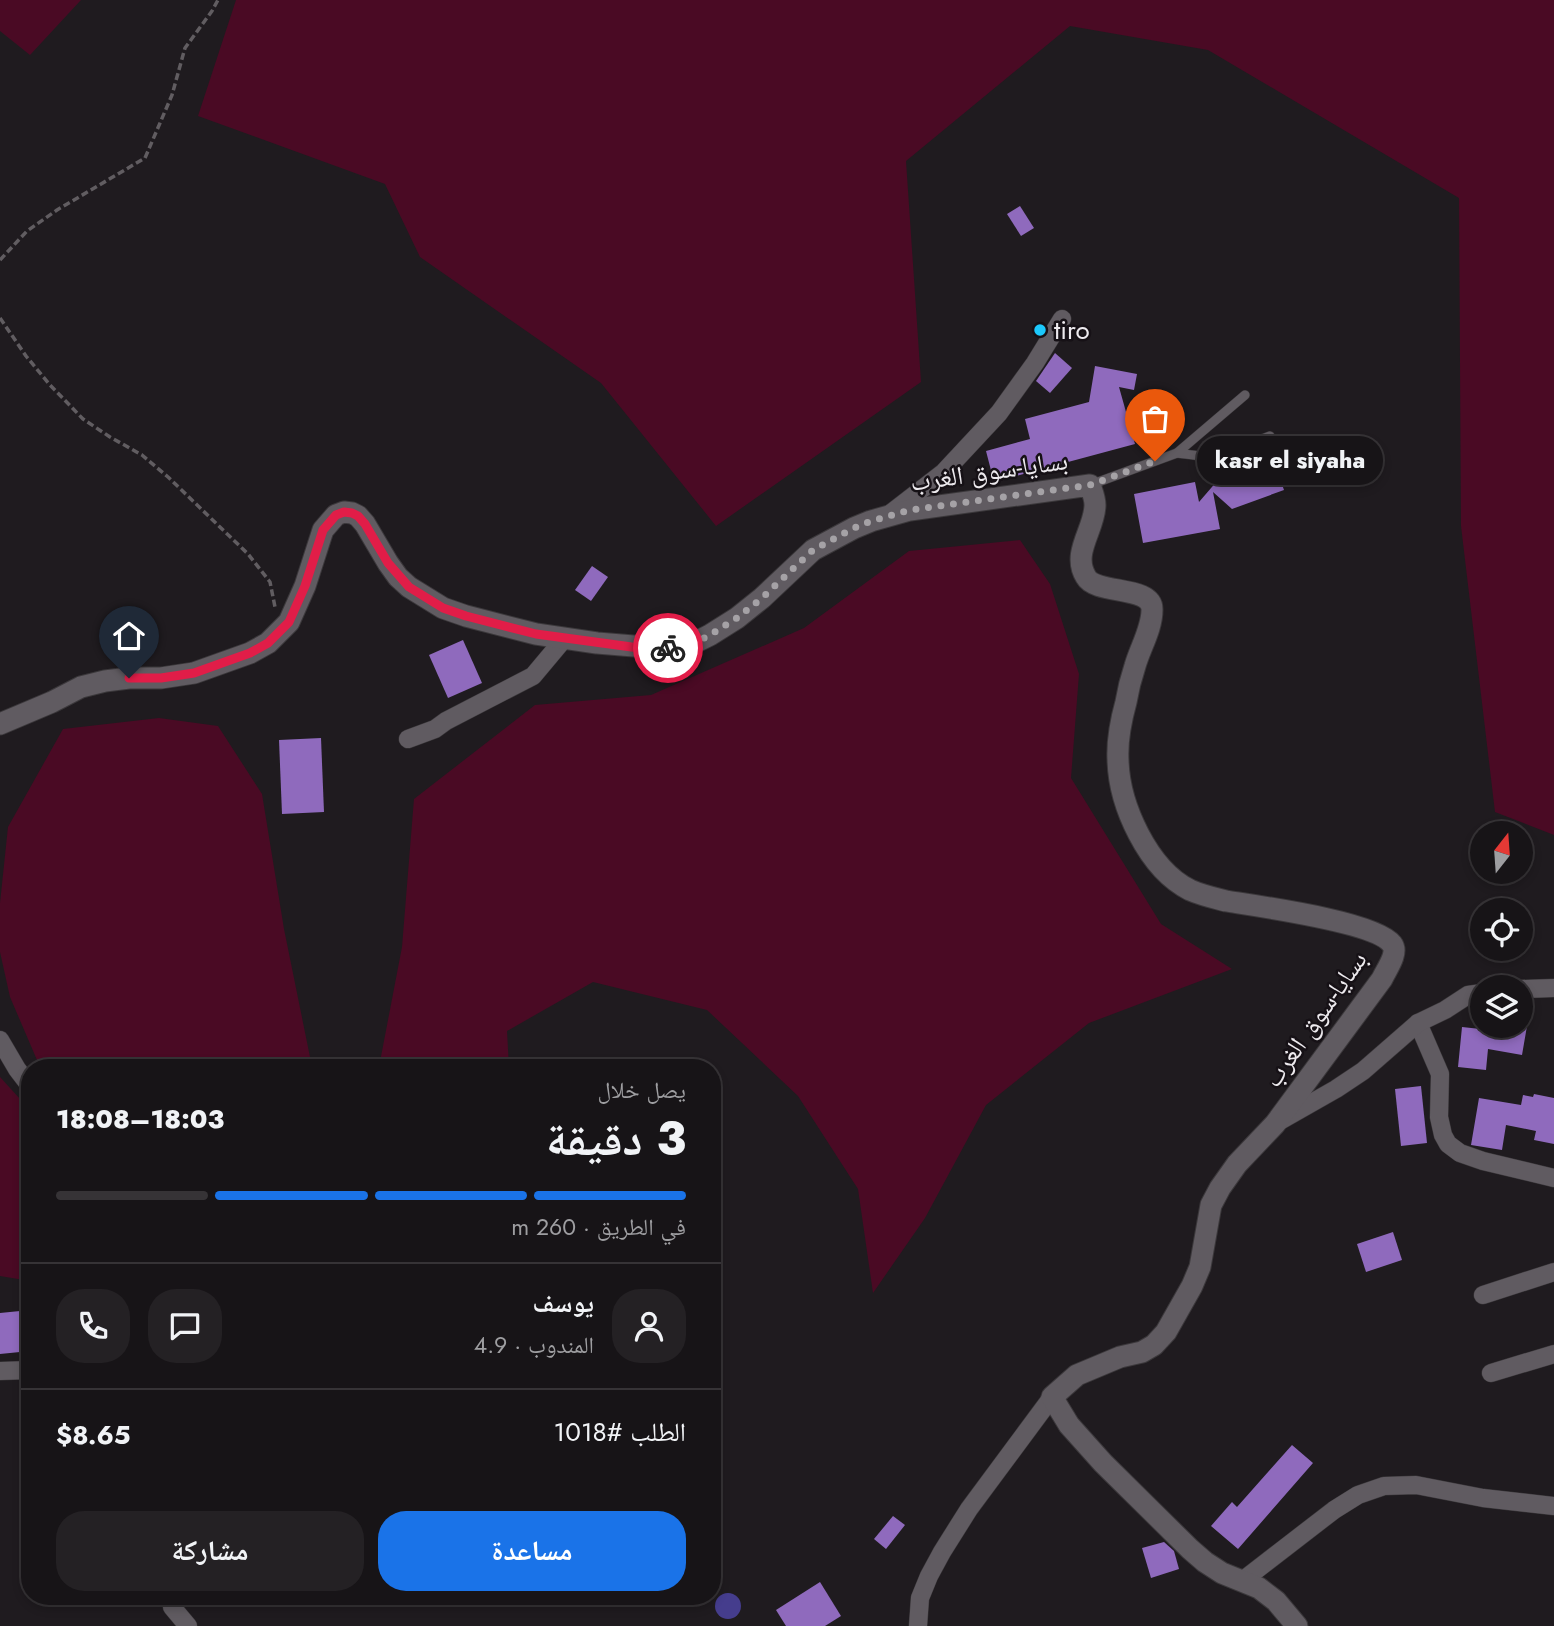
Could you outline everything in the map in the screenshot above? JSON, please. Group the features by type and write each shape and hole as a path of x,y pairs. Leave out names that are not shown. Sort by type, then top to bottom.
{"street":[{"path":"888,515 944,472 999,413 1062,319"},
{"name":"بسايا-سوق الغرب","path":"0,724 81,687 129,678 161,678 194,673 250,653 268,643 289,622 297,607 323,530 336,515 344,512 358,516 365,524 398,577 424,598 443,608 536,634 564,639 649,648 678,647 710,635 754,605 813,550 854,528 888,515 920,509 1090,485 1095,506 1081,558 1086,577 1091,583 1146,598 1153,608 1125,705 1117,758 1126,806 1147,850 1189,889 1226,901 1348,923 1371,930 1392,944 1394,953 1382,979 1275,1124 1237,1164 1220,1188 1211,1205 1200,1267 1187,1297 1166,1332 1154,1345 1142,1352 1120,1357 1077,1375 1052,1397"},
{"path":"408,738 435,729 533,676 564,639"},
{"path":"1533,989 1554,988"},
{"path":"1275,1124 1363,1071 1418,1023 1470,995"},
{"path":"1418,1023 1440,1074 1439,1118 1448,1144 1460,1153 1483,1161 1554,1178"},
{"path":"0,1040 21,1074"},
{"path":"1483,1295 1554,1272"},
{"path":"1491,1373 1554,1354"},
{"path":"0,1371 21,1370"},
{"path":"918,1626 920,1598 942,1552 969,1509 1052,1397 1069,1425 1103,1463 1190,1549 1223,1573 1259,1588 1276,1601 1297,1626"},
{"path":"1242,1581 1334,1510 1358,1495 1384,1486 1416,1485 1483,1498 1554,1506"},
{"path":"172,1607 188,1626"}],"lane":[{"path":"1090,485 1177,453 1245,395"},
{"path":"1177,453 1205,456 1217,454 1270,436"}],"path":[{"path":"0,260 27,231 145,158 172,95 185,48 218,0"},
{"path":"0,318 26,356 83,419 142,455 248,554 270,582 280,633"}],"shaded area":[{"path":"0,0 81,0 30,55 0,31"},
{"path":"236,0 1554,0 1554,835 1533,827 1533,821 1518,821 1495,812 1461,526 1459,198 1208,50 1070,26 906,161 921,382 716,526 601,383 420,257 385,184 198,116"},
{"path":"1020,540 1050,584 1079,674 1071,778 1161,924 1232,969 1089,1023 986,1105 925,1218 873,1293 858,1189 798,1096 707,1010 593,982 507,1031 509,1059 381,1059 402,947 414,799 535,705 651,695 804,628 909,551"},
{"path":"159,718 218,726 262,794 284,929 310,1057 319,1059 37,1059 10,997 0,952 0,903 8,827 63,729"},
{"path":"0,1077 21,1100 21,1280 0,1276"},
{"path":"723,1594 733,1594 740,1601 740,1611 733,1618 723,1618 716,1611 715,1605 721,1605"}],"building":[{"path":"1020,206 1034,228 1021,236 1007,214"},
{"path":"1055,353 1072,368 1050,393 1036,381"},
{"path":"1095,366 1137,374 1134,390 1119,387 1135,444 994,482 986,451 1030,439 1025,419 1089,402"},
{"path":"1272,456 1284,490 1232,509 1213,492 1220,529 1143,543 1134,494 1195,482 1199,502 1224,473"},
{"path":"592,566 608,577 591,601 575,590"},
{"path":"463,640 482,683 448,698 429,655"},
{"path":"321,738 324,812 282,814 279,740"},
{"path":"1462,1027 1470,1028 1470,1038 1525,1038 1522,1055 1488,1049 1486,1070 1458,1067"},
{"path":"1421,1086 1427,1143 1401,1146 1395,1089"},
{"path":"1534,1094 1554,1098 1554,1144 1534,1140 1536,1131 1506,1125 1502,1150 1471,1145 1479,1098 1521,1105 1523,1095 1533,1097"},
{"path":"1393,1232 1402,1260 1366,1272 1357,1244"},
{"path":"21,1311 21,1352 0,1354 0,1313"},
{"path":"1292,1445 1313,1463 1238,1549 1211,1526 1232,1502 1237,1507"},
{"path":"893,1516 905,1525 886,1549 874,1539"},
{"path":"1164,1542 1174,1551 1179,1569 1151,1578 1142,1548"},
{"path":"820,1582 841,1616 825,1626 786,1626 776,1610"}],"way so far":[{"path":"668,648 696,642 710,635 762,598 813,550 871,521 910,510 1090,485 1155,461"}],"place":[{"name":"tiro","path":"1040,330"},
{"name":"kasr el siyaha","path":"1155,461"}],"route":[{"path":"129,678 161,678 194,673 250,653 268,643 289,622 297,607 323,530 336,515 344,512 358,516 365,524 398,577 424,598 443,608 501,626 564,639 639,648 668,648"}]}
